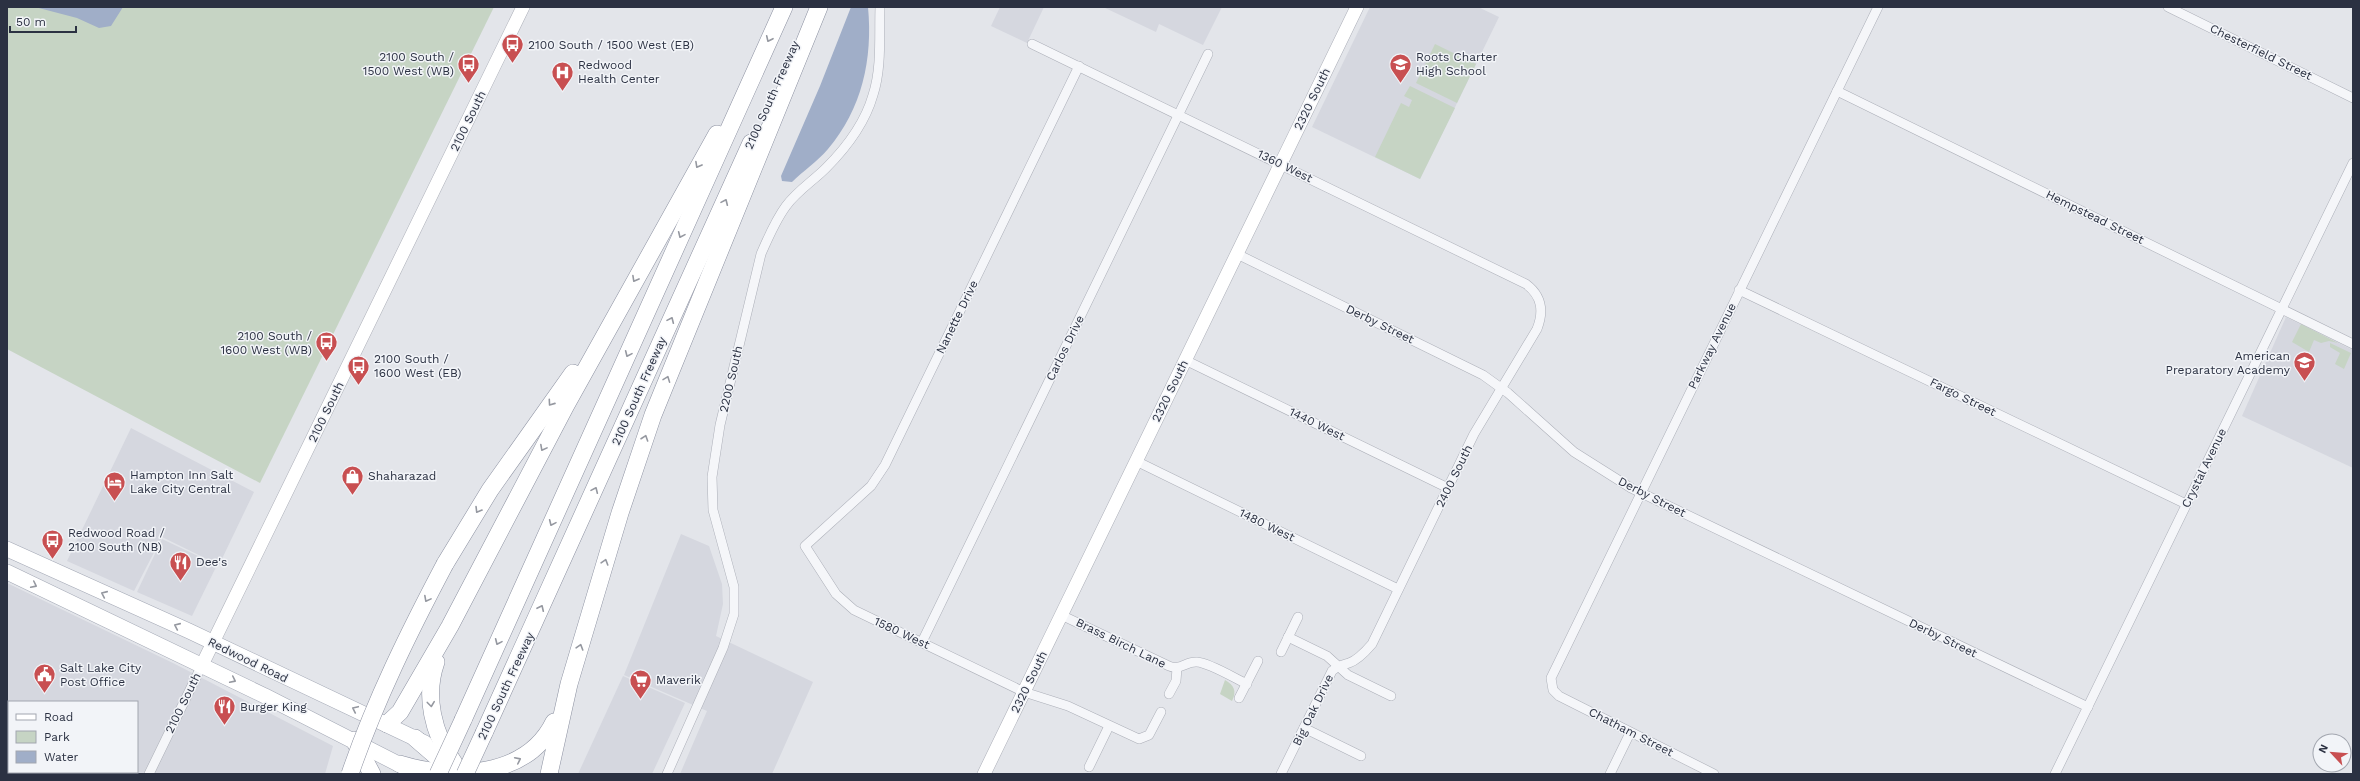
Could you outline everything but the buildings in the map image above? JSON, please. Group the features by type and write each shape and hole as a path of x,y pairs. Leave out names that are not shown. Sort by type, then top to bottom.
{"highway":[{"name":"2100 South Freeway","path":"462,773 463,720 784,7"},
{"name":"2100 South Freeway","path":"462,773 484,733 812,7"},
{"path":"549,774 569,684 620,513 653,415 819,7"},
{"path":"387,724 400,712 450,626 566,405 702,158 754,72"},
{"path":"350,774 382,692 413,625 446,564 490,490 622,303"},
{"path":"450,626 435,664 430,692 433,718 448,754 462,773"},
{"path":"400,764 428,771 462,773 510,763 536,747 550,731 569,684"},
{"path":"415,738 462,773"},
{"path":"354,740 372,774"}],"main road":[{"name":"Redwood Road","path":"7,549 213,643 448,754"},
{"name":"Redwood Road","path":"7,572 202,665 354,740 419,774"}],"street":[{"name":"2100 South","path":"149,774 523,7"},
{"name":"2200 South","path":"667,774 725,644 734,614 734,587 713,510 712,477 720,425 761,254 772,229 786,206 826,168 854,136 865,115 874,94 878,70 880,7"},
{"name":"2320 South","path":"984,774 1357,7"},
{"name":"Parkway Avenue","path":"1551,686 1551,678 1555,665 1878,7"},
{"name":"Chesterfield Street","path":"2168,7 2353,98"},
{"name":"1360 West","path":"1032,44 1526,284 1535,291"},
{"name":"Carlos Drive","path":"922,642 1208,54"},
{"name":"Nanette Drive","path":"804,546 871,486 885,465 1079,66"},
{"name":"Hempstead Street","path":"1837,91 2353,344"},
{"name":"Crystal Avenue","path":"2055,774 2353,163"},
{"name":"Derby Street","path":"1237,254 1474,370 1501,388 1574,452 1640,492 2088,707"},
{"name":"Fargo Street","path":"1739,290 2186,504"},
{"name":"2400 South","path":"1356,658 1372,644 1474,434 1540,320 1542,311 1535,291"},
{"name":"1440 West","path":"1185,360 1448,488"},
{"name":"1480 West","path":"1136,461 1398,589"},
{"name":"1580 West","path":"804,546 836,594 854,610 1024,692 1068,706 1134,738 1144,738 1152,732 1162,712"},
{"name":"Brass Birch Lane","path":"1062,615 1165,665 1177,668 1197,662 1247,684"},
{"path":"1281,652 1298,617"},
{"path":"1288,637 1327,656 1348,675 1391,696"},
{"name":"Big Oak Drive","path":"1281,774 1332,671 1356,658"},
{"path":"1239,698 1258,661"},
{"path":"1170,694 1176,681 1177,668"},
{"name":"Chatham Street","path":"1551,686 1560,696 1630,733 1714,774"},
{"path":"1089,768 1109,726"},
{"path":"1304,728 1361,756"},
{"path":"1610,774 1630,733"}],"shaded area":[{"path":"1000,7 1044,7 1027,43 991,26"},
{"path":"1103,7 1222,7 1203,45 1159,24 1156,32"},
{"name":"Roots Charter High School","path":"1370,7 1478,7 1499,17 1420,179 1312,127"},
{"name":"American Preparatory Academy","path":"2286,317 2353,350 2353,468 2242,416"},
{"path":"131,428 254,492 219,565 162,537 134,591 67,561"},
{"path":"681,534 709,546 722,584 723,604 716,636 813,682 772,774 680,774 707,711 624,675"},
{"path":"162,539 217,565 192,616 137,592"},
{"path":"7,583 175,664 333,746 325,774 7,774"},
{"path":"623,676 685,703 652,774 578,774"}],"green space":[{"path":"7,7 494,7 260,483 7,349"},
{"path":"1435,44 1476,64 1457,103 1416,83"},
{"path":"1410,86 1455,108 1420,179 1375,157 1401,103 1409,107 1412,100 1404,96"},
{"path":"2301,324 2338,343 2329,341 2321,343 2314,340 2309,352 2292,342"},
{"path":"2330,343 2351,353 2344,369 2335,364 2340,353 2330,347"},
{"path":"1225,680 1231,684 1234,689 1232,701 1220,694"}],"water":[{"path":"35,7 123,7 111,26 99,28 77,18"},
{"path":"851,7 868,7 869,46 867,64 857,100 840,134 824,154 792,182 782,181 781,176 820,86"}],"place":[{"name":"2100 South / 1500 West (EB)","path":"513,64"},
{"name":"2100 South / 1500 West (WB)","path":"469,84"},
{"name":"Roots Charter High School","path":"1400,84"},
{"name":"Redwood Health Center","path":"563,92"},
{"name":"2100 South / 1600 West (WB)","path":"327,362"},
{"name":"American Preparatory Academy","path":"2305,382"},
{"name":"2100 South / 1600 West (EB)","path":"358,386"},
{"name":"Shaharazad","path":"353,496"},
{"name":"Hampton Inn Salt Lake City Central","path":"114,502"},
{"name":"Redwood Road / 2100 South (NB)","path":"52,560"},
{"name":"Dee's","path":"180,582"},
{"name":"Salt Lake City Post Office","path":"45,694"},
{"name":"Maverik","path":"641,700"},
{"name":"Burger King","path":"225,726"}]}
